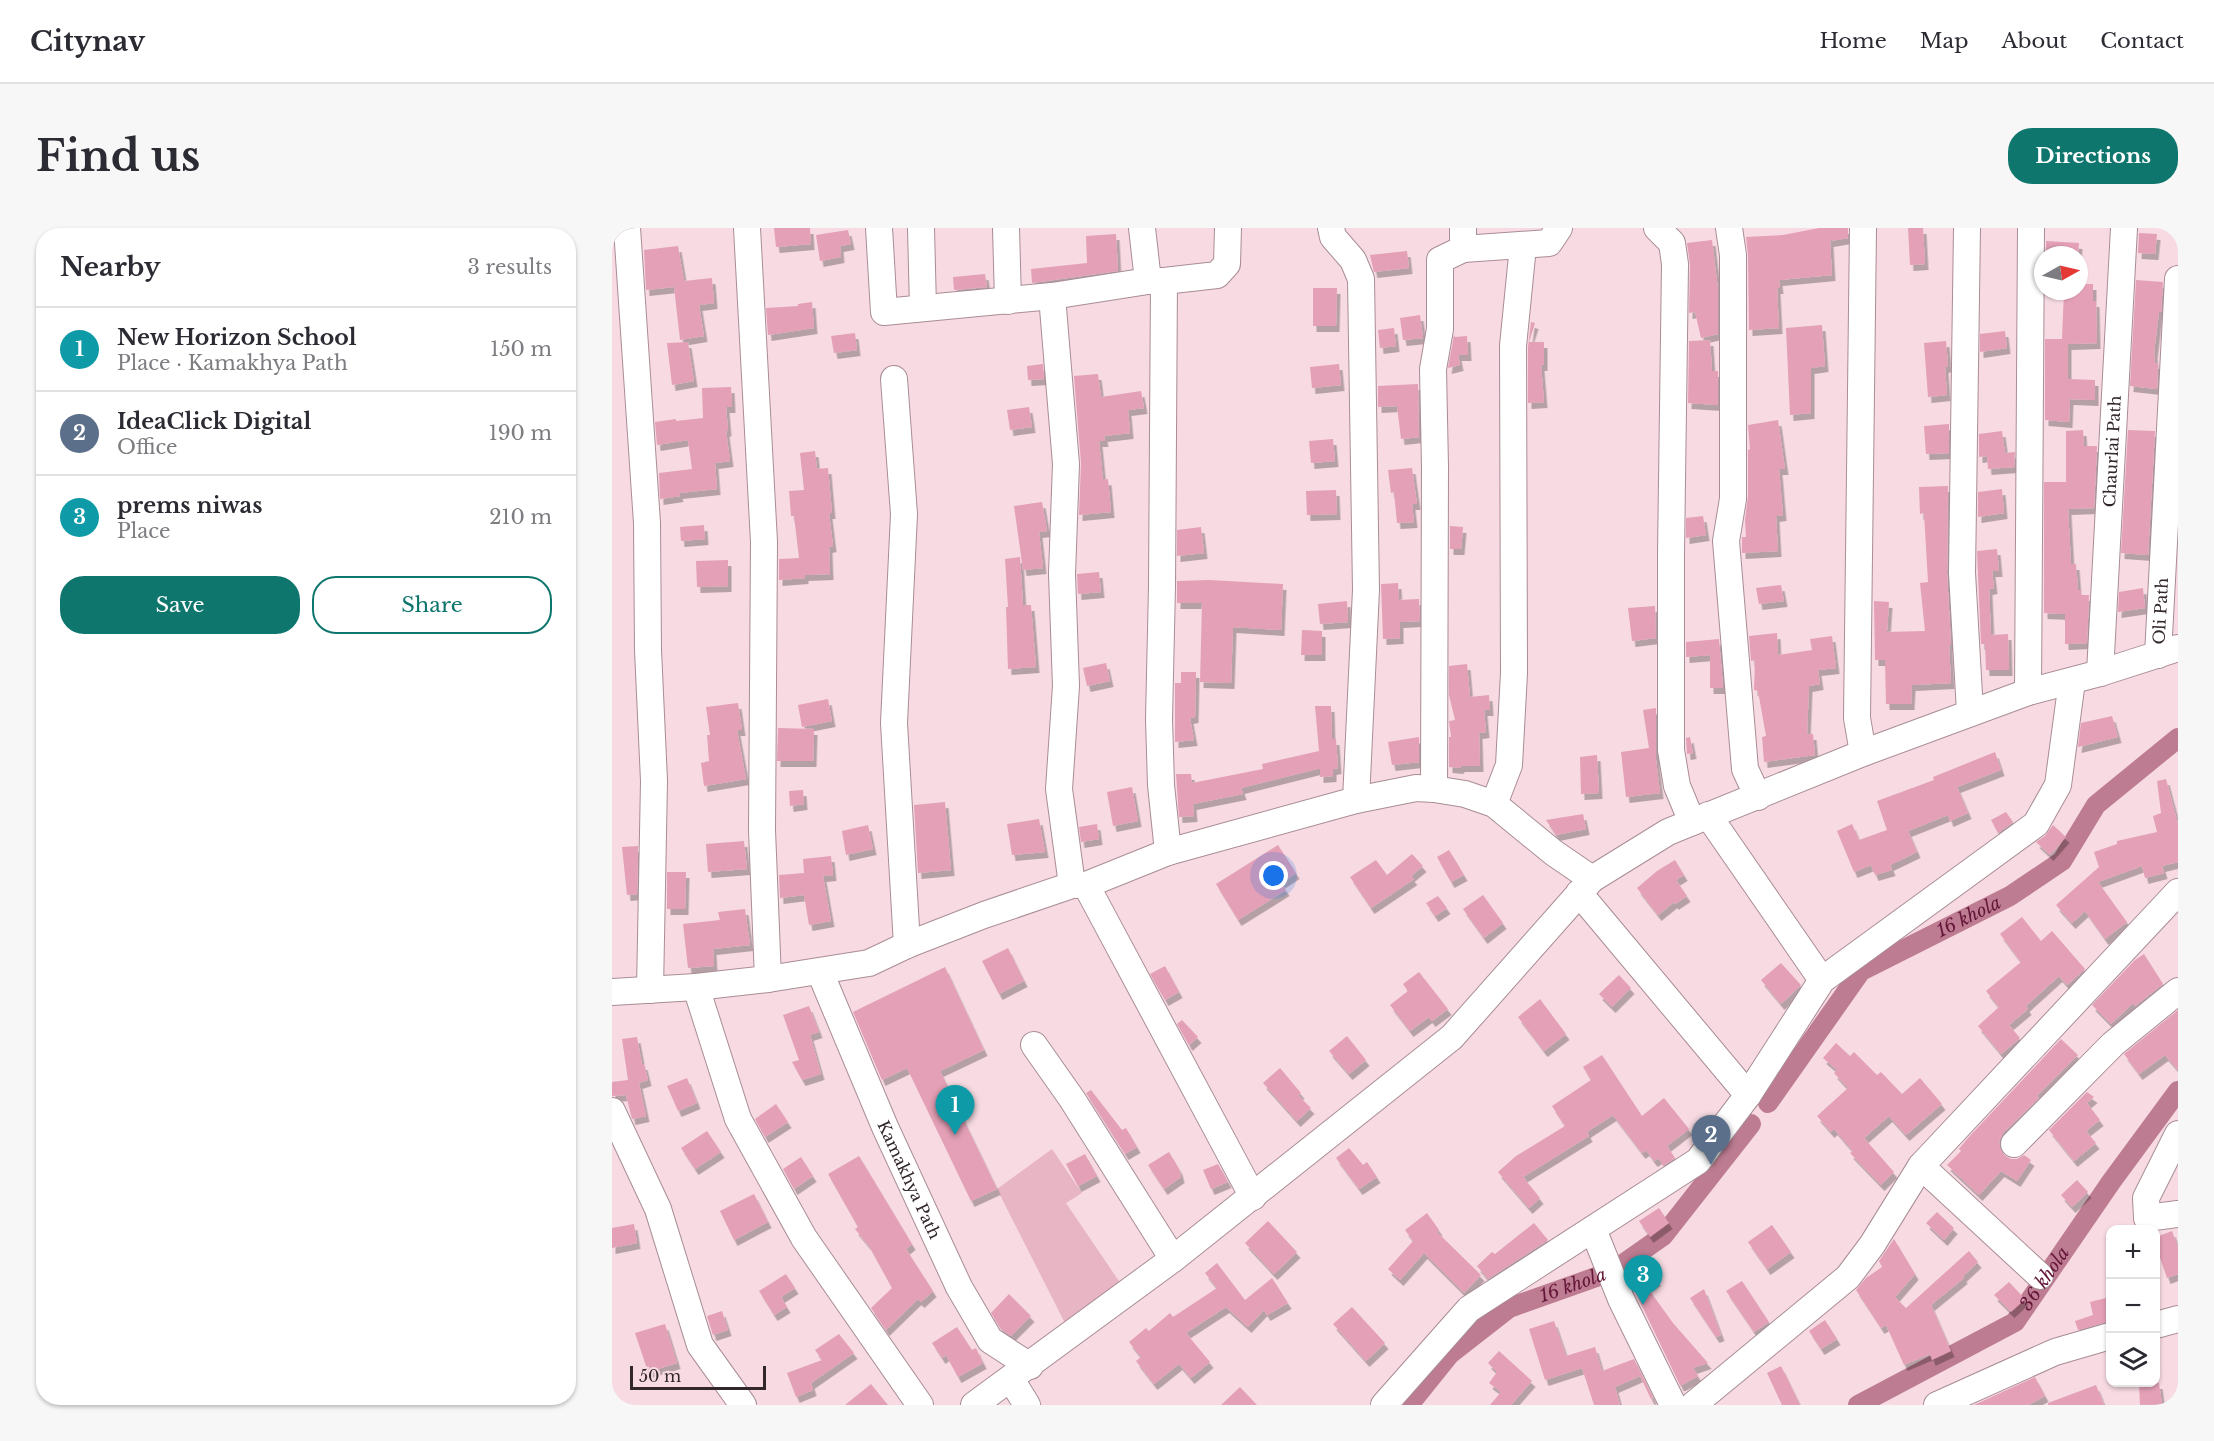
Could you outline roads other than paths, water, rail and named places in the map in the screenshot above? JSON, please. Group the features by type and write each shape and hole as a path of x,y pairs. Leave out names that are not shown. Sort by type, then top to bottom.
{"street":[{"path":"627,228 647,523 648,650 654,781 650,990"},
{"path":"747,228 764,542 762,830 768,979"},
{"path":"879,228 884,312 1008,301 1217,275 1227,264 1228,228"},
{"path":"921,228 923,308"},
{"path":"1006,228 1008,301"},
{"path":"1142,228 1156,281 1162,574 1159,719 1161,786 1168,852"},
{"path":"1331,228 1333,237 1353,260 1360,279 1366,590 1356,800"},
{"path":"1434,789 1433,369 1440,329 1440,260 1463,238 1523,246 1549,243 1559,228"},
{"path":"1657,228 1672,243 1675,264 1671,750 1677,786 1822,980"},
{"path":"1729,228 1733,255 1733,499 1726,541 1745,769 1758,797"},
{"path":"1863,228 1857,718 1863,753"},
{"path":"1967,228 1962,573 1970,712"},
{"path":"2028,692 2031,228"},
{"name":"Chaurlai Path","path":"2100,674 2124,228"},
{"path":"1494,804 1509,765 1513,696 1515,457 1513,346 1523,246"},
{"name":"Oli Path","path":"2168,652 2178,279"},
{"path":"1052,296 1066,464 1062,574 1066,686 1059,789 1079,885 1253,1197"},
{"path":"894,379 903,514 894,723 907,945"},
{"path":"974,1405 1173,1259 1452,1037 1585,886 1668,832 1970,712 2028,692 2100,674 2168,652"},
{"path":"1384,1405 1469,1309 1595,1232 1698,1161 1748,1095 1822,980 2036,824 2058,785 2072,681"},
{"path":"612,992 696,987 768,979 869,963 907,945 1168,852 1356,800 1416,788 1434,789 1465,794 1494,804 1554,853 1585,886 1748,1095"},
{"path":"1693,1405 1720,1395 1848,1276 1872,1245 1921,1166 2178,892"},
{"name":"Kamakhya Path","path":"820,972 885,1127 959,1287 990,1340 1020,1372"},
{"path":"696,987 738,1119 804,1238 920,1405"},
{"path":"2014,1144 2113,1044 2178,991"},
{"path":"1034,1045 1072,1099 1173,1259"},
{"path":"612,1111 658,1209 700,1345 743,1405"},
{"path":"2178,1134 2146,1198 2147,1218 2178,1214"},
{"path":"1921,1166 2040,1276"},
{"path":"1595,1232 1621,1299 1673,1405"},
{"path":"2160,1324 2178,1319"},
{"path":"1937,1405 2055,1352 2106,1337"},
{"path":"1020,1372 1027,1405"}],"waterway":[{"name":"16 khola","path":"1768,1103 1861,971 2010,896 2062,861 2096,805 2178,738"},
{"name":"36 khola","path":"1858,1405 2015,1322 2111,1182 2178,1091"},
{"name":"16 khola","path":"1409,1405 1450,1354 1509,1308 1613,1271 1663,1236 1751,1124"}],"place":[{"name":"New Horizon School","path":"955,1135"},
{"name":"IdeaClick Digital","path":"1711,1165"},
{"name":"prems niwas","path":"1643,1305"}]}
